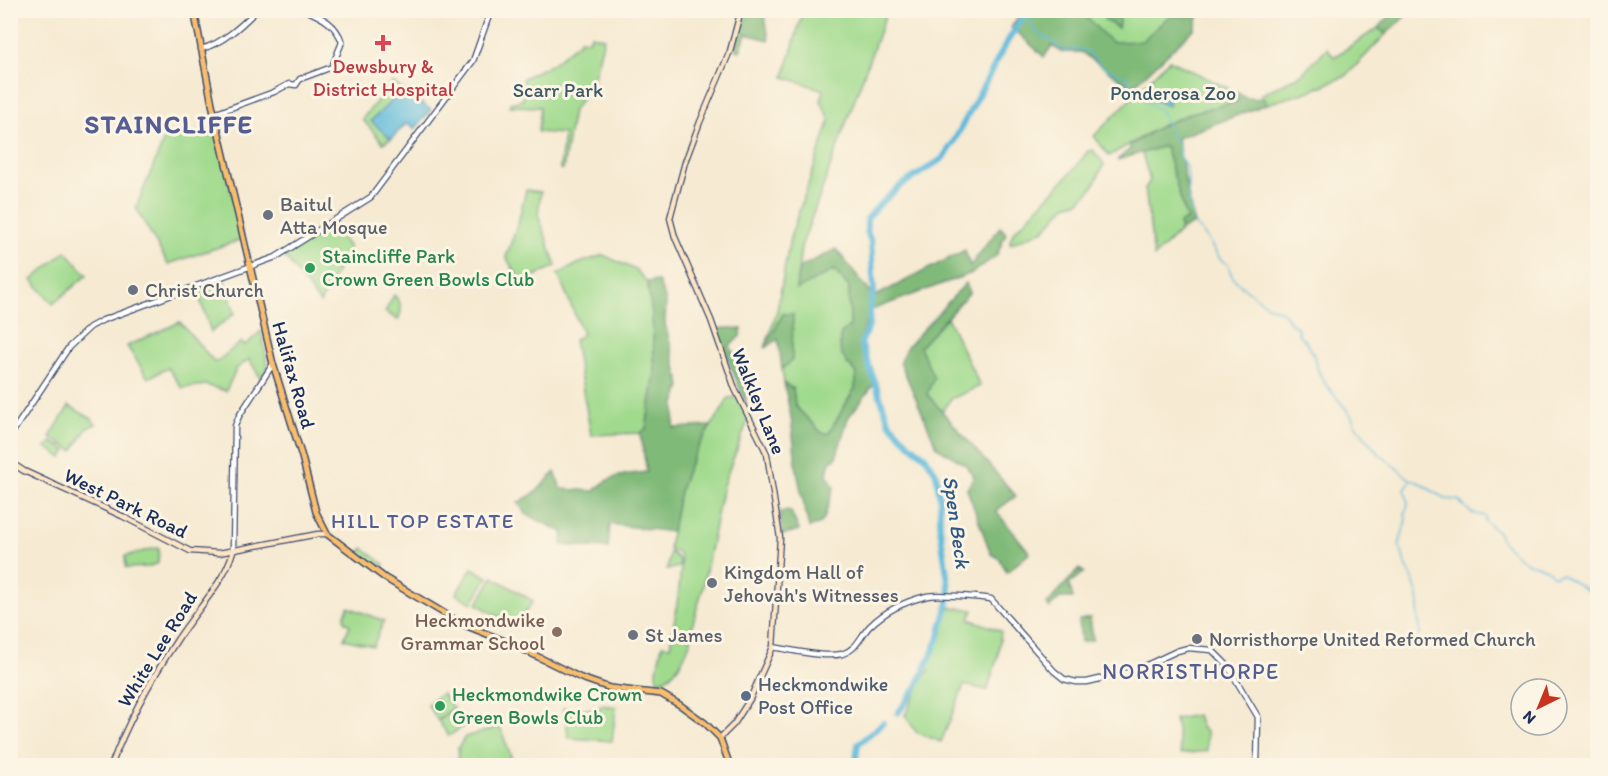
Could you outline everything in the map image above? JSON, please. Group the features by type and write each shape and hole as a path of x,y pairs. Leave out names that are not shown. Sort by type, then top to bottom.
{"main road":[{"name":"Halifax Road","path":"194,10 214,114 273,364 302,457 316,512 327,534"},
{"name":"Walkley Lane","path":"720,738 743,712 765,670 773,647 780,538 767,454 740,398 711,320 670,225 673,204 700,122 730,51 741,10"},
{"name":"West Park Road","path":"10,462 24,471 122,516 190,551 219,553 327,534"},
{"path":"327,534 388,580 462,624 512,644 591,682 610,688 661,694 695,715 713,730 720,738 730,765"},
{"name":"White Lee Road","path":"111,765 141,697 221,576 232,551"},
{"path":"713,730 726,732"}],"street":[{"path":"168,10 176,12 183,10"},
{"path":"201,49 210,47 257,10"},
{"path":"214,114 274,92 289,84 296,85 300,79 332,67 342,42 330,23 305,10"},
{"path":"10,436 77,337 103,320 284,253 371,197 473,61 491,10"},
{"path":"232,551 235,426 239,416 273,364"},
{"path":"773,647 828,655 841,654 856,646 871,624 889,611 929,596 991,599 1054,671 1064,679 1076,682 1126,674 1178,651 1203,649 1216,652 1236,677 1258,717 1257,765"}],"green space":[{"path":"1022,10 1039,11 1040,14 1051,11 1080,11 1111,42 1142,41 1168,17 1199,15 1194,29 1132,87 1081,52 1062,52 1052,46 1044,57 1011,28"},
{"path":"744,11 764,11 769,40 746,34 740,51 734,49"},
{"path":"803,11 887,11 801,247 796,289 834,270 849,287 850,326 846,363 857,373 855,389 829,434 822,433 795,406 793,389 784,383 782,369 792,360 783,314 765,348 777,311 790,238 830,120 821,101 824,90 784,77"},
{"path":"1031,11 1204,11 1154,60 1125,76"},
{"path":"1102,11 1121,11 1118,28 1105,20"},
{"path":"1395,11 1411,11 1386,34 1378,28"},
{"path":"1378,28 1386,34 1346,76 1307,92 1267,104 1260,95 1302,74 1327,48 1334,57"},
{"name":"Scarr Park","path":"591,35 604,38 592,85 573,110 563,169 560,169 564,134 538,132 540,107 509,106 510,103 523,100 523,78 552,64 580,39 589,40"},
{"name":"Ponderosa Zoo","path":"1169,60 1234,91 1239,101 1191,113 1161,126 1109,156 1094,136"},
{"path":"393,82 403,90 371,121 391,139 383,143 362,119"},
{"path":"1234,91 1247,98 1265,99 1267,104 1177,138 1194,224 1181,230 1179,223 1187,220 1165,146 1117,160 1130,149 1130,145 1161,126 1191,113 1239,101"},
{"path":"218,132 243,239 168,264 136,208 166,135"},
{"path":"1165,146 1187,220 1179,223 1181,230 1154,257 1145,188 1150,181 1142,153"},
{"path":"1093,150 1104,164 1093,187 1080,201 1066,205 1044,230 1010,244 1015,230 1076,167 1088,151"},
{"path":"526,190 541,192 538,214 556,266 521,282 506,257"},
{"path":"329,227 334,229 349,247 320,303 285,257"},
{"path":"1000,227 1006,233 997,255 972,273 871,310 860,341 874,384 848,418 836,458 830,461 827,474 834,487 824,519 821,523 809,528 797,472 791,417 784,383 793,389 795,406 822,433 829,433 855,388 857,373 845,360 840,345 841,333 850,326 849,287 834,270 796,290 799,268 836,249 874,297 965,250 970,266"},
{"path":"66,251 87,275 53,304 32,280"},
{"path":"603,255 636,270 647,282 652,313 655,373 646,429 640,433 591,435 574,340 583,334 558,274"},
{"path":"224,280 235,313 211,332 197,290"},
{"path":"658,281 666,301 665,324 681,386 675,404 674,428 711,426 685,476 672,532 610,524 608,548 562,545 563,532 527,515 518,503 536,492 555,472 561,489 595,491 612,478 647,472 640,433 646,429 655,373 652,313 647,282"},
{"path":"966,283 969,293 920,347 934,378 927,394 1016,496 996,511 1030,553 1007,572 999,558 991,554 967,489 974,476 966,465 937,447 900,362 906,348"},
{"path":"394,295 401,307 398,320 385,312"},
{"path":"783,314 793,314 792,360 782,369 778,339 765,348"},
{"path":"947,317 980,386 951,399 942,412 927,394 920,347"},
{"path":"180,322 215,363 241,342 243,345 247,344 261,331 268,366 261,379 249,359 236,369 226,391 206,385 182,388 168,368 148,378 127,346"},
{"path":"716,329 742,329 740,336 730,346 735,357 740,357 745,373 746,404"},
{"path":"739,397 749,418 723,485 702,591 692,626 694,629 692,637 677,668 672,674 658,682 656,674 662,645 670,646 676,613 681,563 679,555 669,549 680,488 693,454 728,398"},
{"path":"69,406 91,418 96,424 87,428 73,451 50,437"},
{"path":"52,442 67,451 62,458 46,447"},
{"path":"788,510 799,530 782,535 780,512"},
{"path":"363,548 384,564 381,570 359,554"},
{"path":"159,549 158,563 148,567 126,568 125,556"},
{"path":"670,551 680,561 679,567 667,570"},
{"path":"472,568 488,577 472,603 456,594"},
{"path":"1079,569 1084,572 1069,584 1073,598 1060,598 1049,608 1047,604"},
{"path":"493,577 533,601 516,627 477,604"},
{"path":"348,607 384,621 373,646 344,639 350,625 345,622 344,618"},
{"path":"949,607 973,610 970,619 1001,631 998,656 987,690 964,685 941,742 916,732 905,715 924,676 930,670 926,667"},
{"path":"1090,618 1093,640 1081,642 1079,620"},
{"name":"Heckmondwike Crown Green Bowls Club","path":"442,693 453,708 437,720 427,704"},
{"path":"601,705 616,707 612,741 569,738 563,708 599,709"},
{"name":"Heckmondwike Crown Green Bowls Club","path":"453,709 465,725 449,736 438,721"},
{"path":"1197,715 1201,727 1207,732 1207,751 1181,754 1175,719"},
{"path":"500,727 514,765 430,765 458,760 458,748 465,737"}],"water":[{"path":"1157,89 1162,92 1170,104 1168,106 1149,98 1153,90"},
{"path":"403,90 431,110 415,129 407,123 391,139 371,121"}],"waterway":[{"name":"Spen Beck","path":"898,713 916,688 938,640 950,595 940,527 940,500 936,473 925,456 909,444 889,422 861,343 869,326 871,300 874,293 871,242 867,231 867,219 900,186 942,159 953,143 1007,42 1028,10"},
{"path":"1028,11 1032,15 1032,27 1060,49 1085,50 1104,68 1126,77 1134,89"},
{"path":"1140,97 1161,111 1173,138 1179,145 1179,155 1188,176 1188,199 1196,226 1220,259 1228,265 1232,276 1238,283 1268,306 1282,311 1297,327 1299,335 1313,354 1319,373 1326,385 1377,452 1411,480 1445,499 1458,500 1471,513 1485,516 1485,521 1498,532 1503,543 1526,563 1548,570 1554,576 1561,574 1598,597"},
{"path":"1411,480 1405,490 1408,504 1399,546 1417,593 1420,635"},
{"name":"Spen Beck","path":"855,766 858,744 883,723"}],"place":[{"name":"Dewsbury & District Hospital","path":"383,43"},
{"name":"Baitul Atta Mosque","path":"268,215"},
{"name":"Staincliffe Park Crown Green Bowls Club","path":"310,268"},
{"name":"Christ Church","path":"133,290"},
{"name":"Kingdom Hall of Jehovah's Witnesses","path":"712,583"},
{"name":"Heckmondwike Grammar School","path":"557,632"},
{"name":"St James","path":"633,635"},
{"name":"Norristhorpe United Reformed Church","path":"1197,639"},
{"name":"Heckmondwike Post Office","path":"746,696"},
{"name":"Heckmondwike Crown Green Bowls Club","path":"440,706"}],"district":[{"name":"STAINCLIFFE","path":"169,124"},
{"name":"HILL TOP ESTATE","path":"423,520"},
{"name":"NORRISTHORPE","path":"1191,671"}]}
